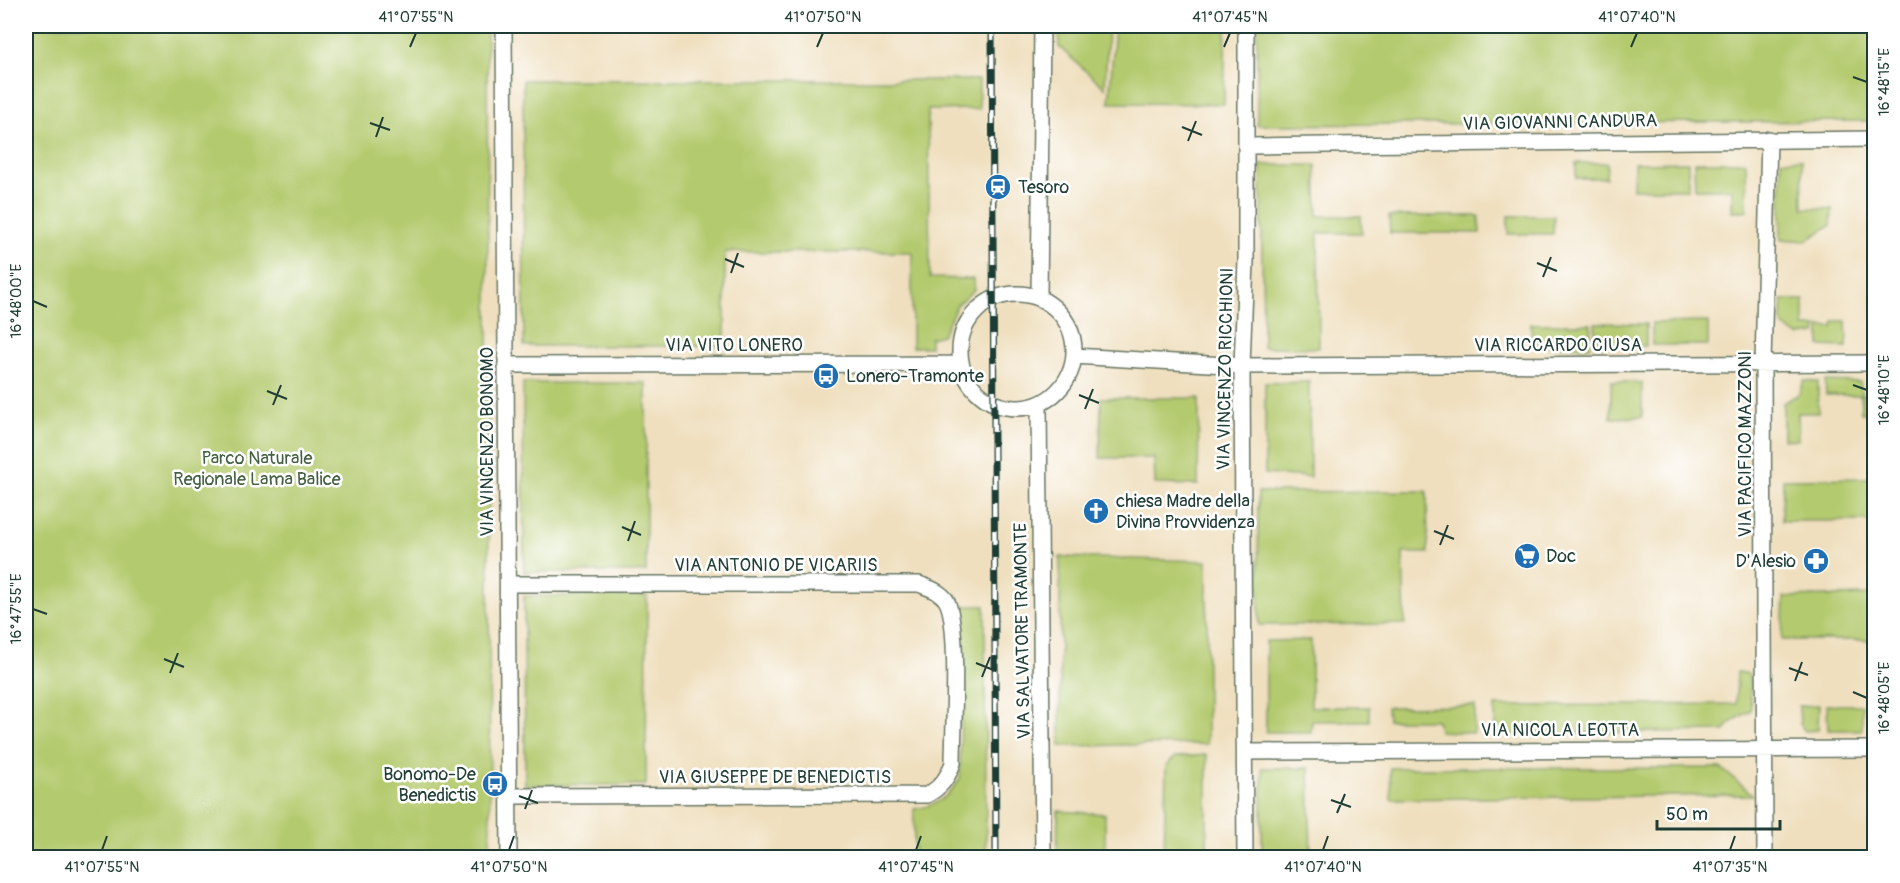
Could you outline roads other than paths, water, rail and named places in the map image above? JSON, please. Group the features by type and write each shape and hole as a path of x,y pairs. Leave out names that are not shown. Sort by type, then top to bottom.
{"street":[{"name":"VIA VINCENZO BONOMO","path":"504,26 509,858"},
{"path":"1039,297 1041,26"},
{"name":"VIA VINCENZO RICCHIONI","path":"1245,26 1246,146 1242,366 1245,858"},
{"name":"VIA PACIFICO MAZZONI","path":"1765,858 1763,363 1769,139"},
{"name":"VIA GIOVANNI CANDURA","path":"1246,146 1875,139"},
{"path":"1021,293 1039,297 1054,307 1066,321 1073,338 1074,356 1071,372 1063,385 1039,404 1016,408 990,401 977,392 961,364 960,345 965,328 974,313 987,302 1004,295 1021,293"},
{"name":"VIA RICCARDO CIUSA","path":"1074,356 1242,366 1875,363"},
{"name":"VIA VITO LONERO","path":"506,365 961,364"},
{"name":"VIA SALVATORE TRAMONTE","path":"1039,404 1043,858"},
{"name":"VIA ANTONIO DE VICARIIS","path":"507,584 919,584 933,589 945,598 951,609 954,621 953,692"},
{"name":"VIA GIUSEPPE DE BENEDICTIS","path":"509,796 927,795 939,789 948,777 953,763 953,692"},
{"name":"VIA NICOLA LEOTTA","path":"1245,752 1875,749"}],"railway":[{"path":"992,26 996,858"}],"place":[{"name":"Tesoro","path":"998,187"},
{"name":"Lonero-Tramonte","path":"826,376"},
{"name":"chiesa Madre della Divina Provvidenza","path":"1096,511"},
{"name":"Doc","path":"1527,556"},
{"name":"D'Alesio","path":"1816,561"},
{"name":"Bonomo-De Benedictis","path":"495,784"}],"park label":[{"name":"Parco Naturale Regionale Lama Balice","path":"257,468"}]}
